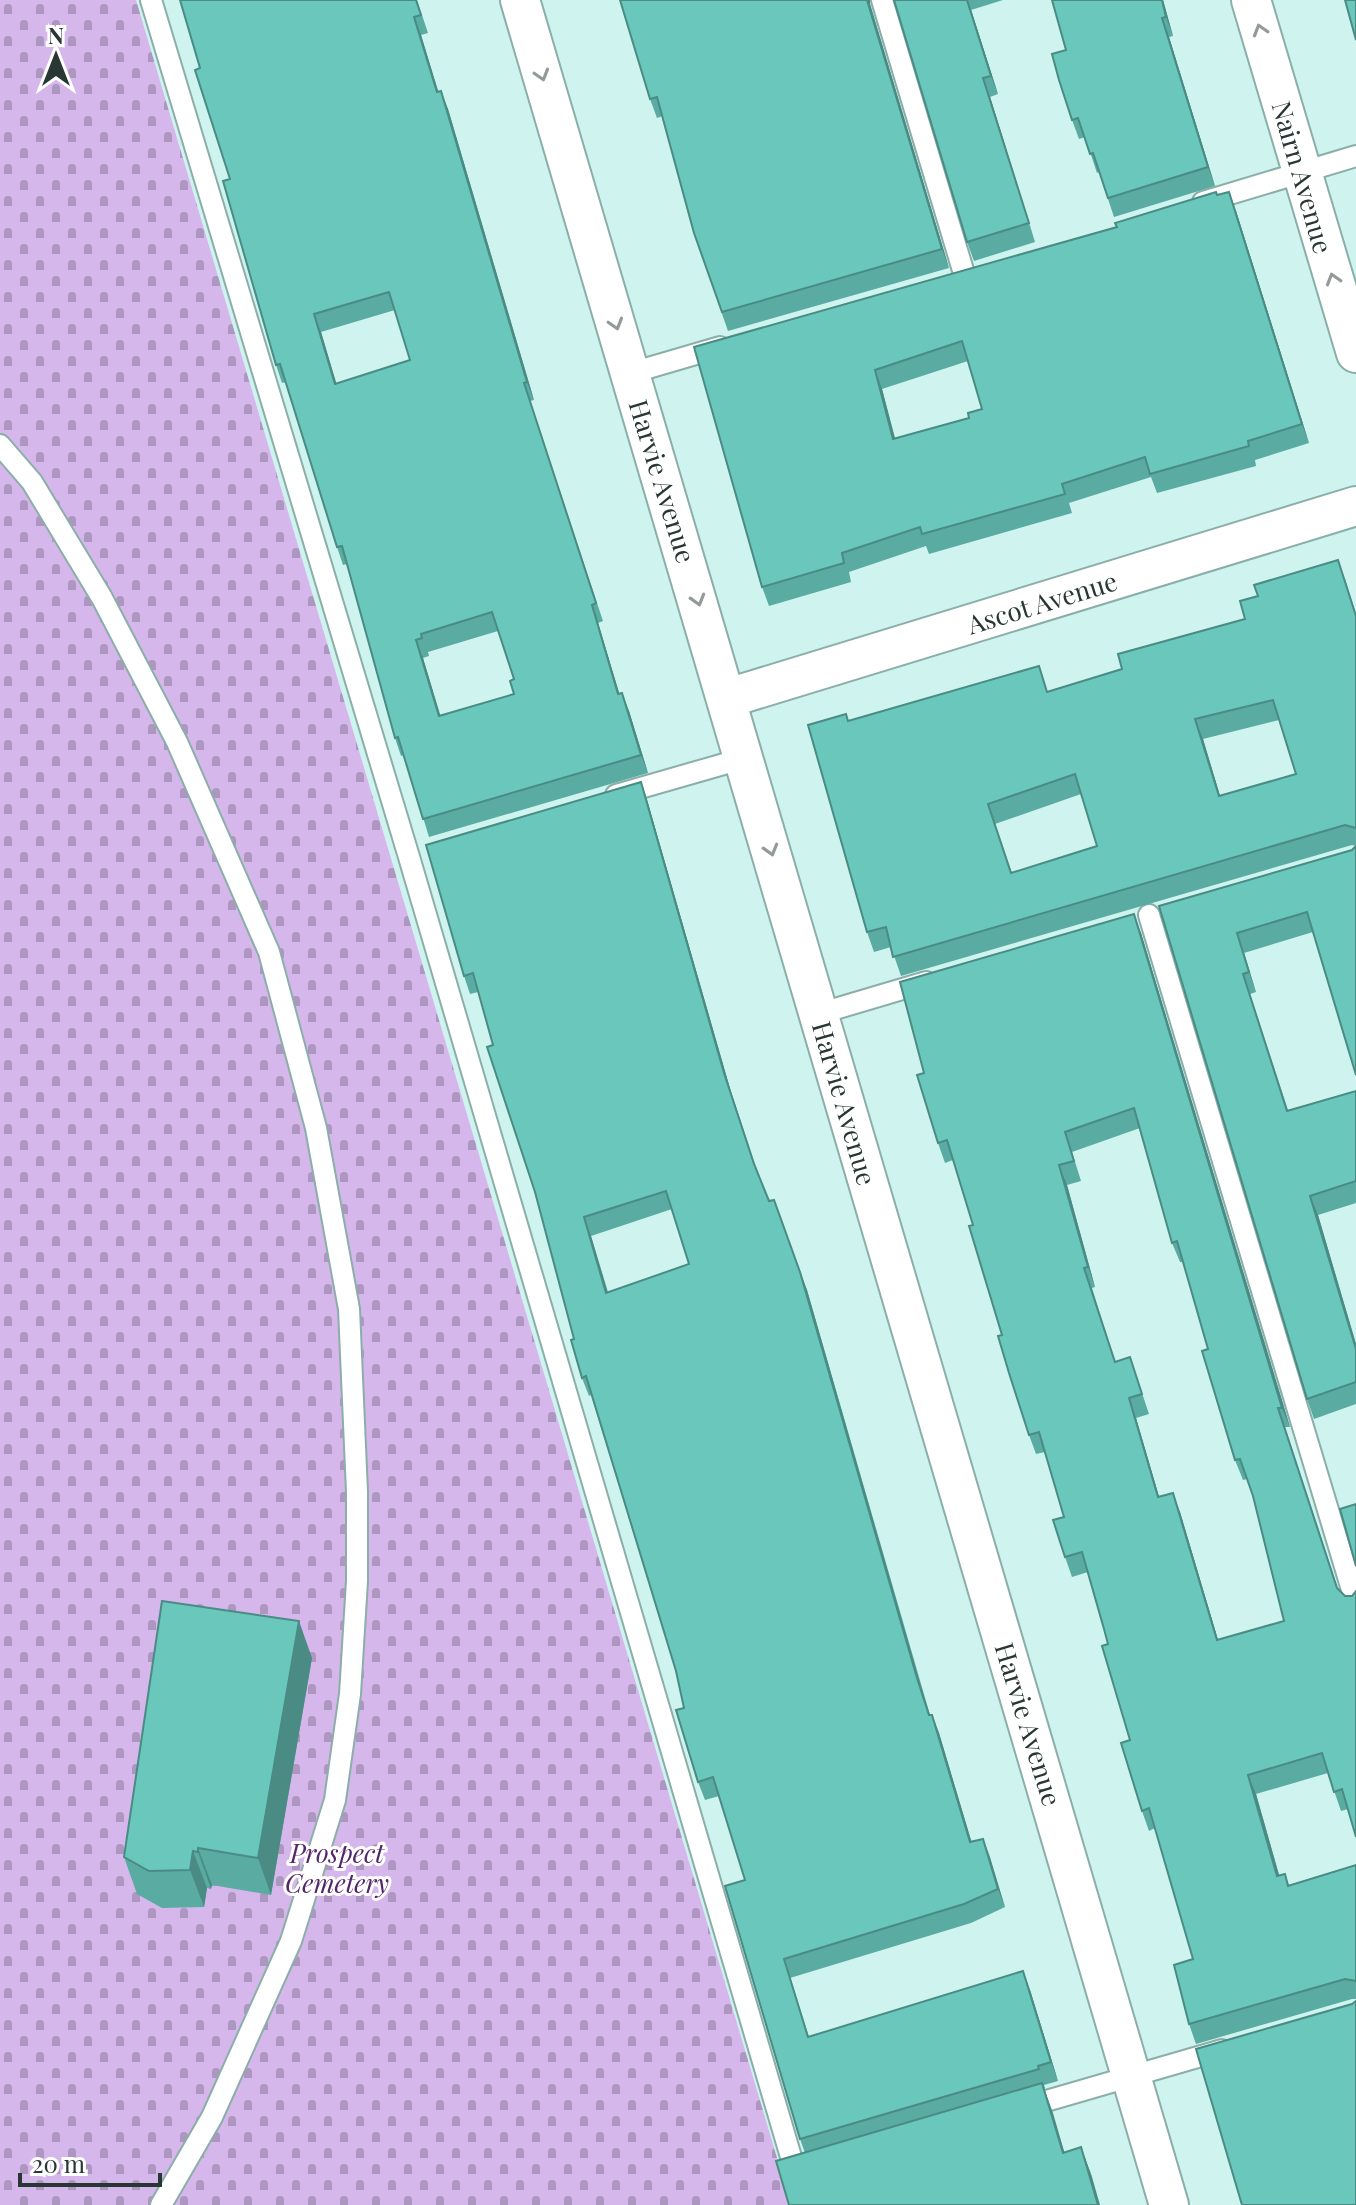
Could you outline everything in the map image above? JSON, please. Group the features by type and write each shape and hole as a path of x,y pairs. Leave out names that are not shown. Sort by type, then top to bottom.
{"street":[{"name":"Harvie Avenue","path":"520,0 1134,2075 1169,2205"},
{"name":"Nairn Avenue","path":"1251,0 1356,353"},
{"name":"Ascot Avenue","path":"728,698 1356,506"}],"lane":[{"path":"151,0 417,855 796,2174 825,2166"},
{"path":"882,0 965,276"},
{"path":"1184,208 1356,156"},
{"path":"631,373 744,340"},
{"path":"0,445 32,482 102,598 177,742 269,952 316,1128 349,1309 357,1492 357,1581 350,1694 335,1800 291,1941 212,2117 161,2205"},
{"path":"590,803 745,758"},
{"path":"1149,915 1356,1603"},
{"path":"818,1014 953,974"},
{"path":"1001,2114 1239,2045"}],"green space":[{"name":"Prospect Cemetery","path":"0,0 136,0 791,2205 0,2205"}],"building":[{"path":"180,0 416,0 421,15 414,17 437,92 441,91 527,382 524,383 596,603 592,605 618,694 622,693 641,755 423,819 398,737 395,738 342,546 337,547 280,364 276,365 223,181 230,179 195,70 200,68","holes":["389,292 410,360 335,384 314,314","492,612 514,679 510,681 514,694 439,716 416,640 422,638 421,634"]},
{"path":"620,0 867,0 942,249 722,312 694,233 657,97 650,99"},
{"path":"894,0 967,0 991,76 983,78 1029,223 967,242"},
{"path":"1052,0 1162,0 1166,17 1162,18 1208,167 1108,198 1093,153 1090,154 1078,118 1072,120 1059,80 1052,54 1066,50"},
{"path":"1345,0 1356,0 1356,40"},
{"path":"1216,192 1217,195 1229,192 1302,424 1248,441 1249,446 1150,474 1145,457 1062,484 1065,494 922,534 920,527 842,553 844,563 762,587 694,347 1117,227 1115,223","holes":["962,341 982,409 968,413 969,418 893,439 875,370"]},
{"path":"1338,560 1356,616 1356,828 1345,825 893,957 886,927 867,932 808,725 846,714 848,721 1039,666 1047,692 1122,669 1118,654 1245,619 1240,601 1258,596 1254,585","holes":["1273,700 1296,774 1219,796 1195,719","1075,774 1097,846 1011,873 988,804"]},
{"path":"641,782 724,1073 754,1164 769,1201 774,1200 800,1272 917,1678 929,1715 932,1715 970,1842 983,1839 998,1889 964,1904 784,1959 808,2037 1023,1971 1051,2062 1038,2066 1039,2069 800,2139 725,1886 745,1880 713,1777 698,1782 676,1710 684,1708 676,1671 586,1376 582,1378 535,1192 487,1047 493,1045 473,973 464,976 426,845","holes":["666,1191 689,1264 606,1293 584,1217"]},
{"path":"1356,846 1356,1075 1307,912 1237,933 1249,972 1243,974 1287,1111 1356,1091 1356,1181 1310,1196 1356,1349 1356,1382 1307,1399 1159,906 1352,850"},
{"path":"1134,914 1282,1408 1278,1408 1337,1588 1345,1596 1352,1596 1356,1591 1356,1837 1342,1789 1334,1792 1322,1753 1248,1775 1277,1876 1285,1874 1288,1886 1356,1865 1356,1981 1345,1979 1189,2024 1174,1965 1193,1959 1149,1808 1142,1811 1121,1743 1130,1740 1102,1646 1108,1644 1104,1629 1082,1552 1065,1557 1053,1520 1064,1517 1039,1432 1029,1435 1009,1373 998,1336 1002,1335 969,1226 973,1225 947,1140 938,1143 917,1075 924,1073 900,982","holes":["1134,1108 1172,1243 1177,1241 1208,1349 1202,1351 1235,1460 1240,1459 1253,1496 1284,1621 1217,1640 1173,1493 1158,1497 1129,1398 1142,1394 1130,1357 1115,1362 1084,1268 1088,1267 1059,1165 1074,1161 1065,1132"]},
{"path":"1356,1504 1356,1566 1340,1509"},
{"path":"162,1601 299,1621 258,1858 198,1848 198,1852 193,1851 190,1870 149,1871 124,1857"},
{"path":"1356,2001 1356,2205 1242,2205 1196,2049"},
{"path":"1042,2083 1063,2153 1081,2147 1098,2205 789,2205 776,2161"}]}
